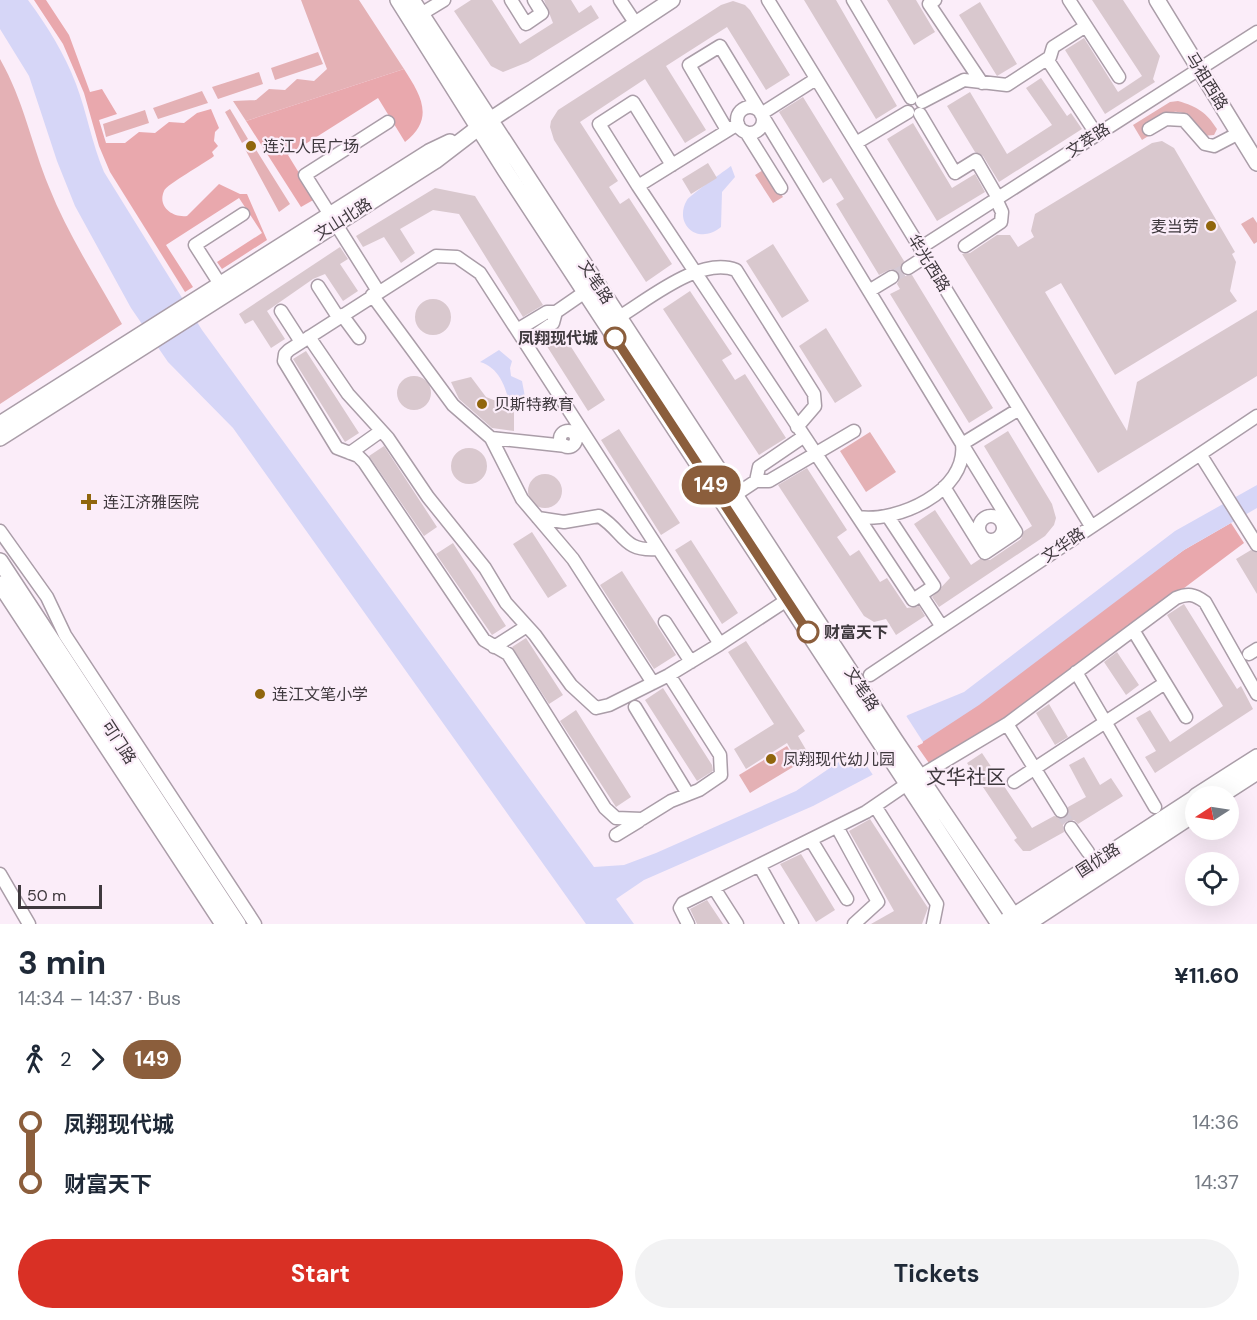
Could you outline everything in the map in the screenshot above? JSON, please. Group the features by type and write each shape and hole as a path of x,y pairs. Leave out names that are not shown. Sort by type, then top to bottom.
{"main road":[{"name":"文笔路","path":"398,0 619,317 681,400 735,495 836,637 880,729 900,736 899,758"},
{"name":"文笔路","path":"412,0 585,292 787,600 880,729 1012,922"},
{"name":"文山北路","path":"129,348 332,220 435,161 484,124 672,0"},
{"name":"马祖西路","path":"1157,0 1257,163"},
{"path":"0,424 129,348"},
{"path":"0,438 129,348"},
{"name":"可门路","path":"0,561 238,924"},
{"name":"可门路","path":"0,584 5,603 224,924"},
{"path":"62,654 65,635"},
{"path":"95,706 116,712"},
{"name":"国优路","path":"1212,786 1257,756"},
{"path":"1235,786 1257,772"},
{"name":"国优路","path":"1012,922 1185,804"},
{"name":"国优路","path":"1012,922 1185,820"}],"street":[{"path":"422,14 444,0"},
{"path":"511,0 526,24 542,14 534,0"},
{"path":"620,0 636,24"},
{"name":"华光西路","path":"768,0 1091,526"},
{"path":"853,0 955,172 975,160 997,198 1002,212 1001,222 965,246"},
{"path":"935,0 929,4 982,83"},
{"path":"1069,0 1119,77"},
{"path":"856,143 957,81 1006,85 1047,59 1053,47 1086,26"},
{"name":"文萃路","path":"908,268 922,252 997,198 1257,32"},
{"path":"781,188 689,65 720,45 962,444 1004,519 1016,532 1000,540 985,553 978,536 944,487"},
{"path":"1047,59 1097,135"},
{"path":"761,114 816,79"},
{"path":"672,165 633,102 598,124 693,272 913,600 934,586 889,518"},
{"path":"638,186 737,129 755,132 761,126 761,114 755,108 747,108 740,112 737,129"},
{"path":"1149,129 1166,119 1184,120 1205,144 1214,146 1239,133"},
{"path":"388,122 305,175 375,293 453,405 491,438 522,499 573,559 653,683"},
{"path":"223,289 195,245 243,214"},
{"path":"642,819 623,820 610,814 508,654 484,640 364,462 337,448 284,362 285,354 375,293 436,256 457,257 480,273 525,342 578,432 720,644"},
{"path":"619,317 693,272 726,266 736,270 814,394 815,406 800,432 759,467 756,481"},
{"path":"869,291 892,277"},
{"path":"318,286 359,338"},
{"path":"517,330 547,312 556,312 585,292"},
{"path":"281,311 348,394 381,430 428,497 485,568 507,603 571,685 596,708 609,705 669,675 787,600"},
{"path":"525,342 553,323 556,312"},
{"path":"962,444 1019,410"},
{"name":"文华路","path":"870,675 1257,417"},
{"path":"350,453 381,430"},
{"path":"491,438 566,446 561,442 561,435 567,431 578,432"},
{"path":"735,495 756,481 769,481 854,431"},
{"path":"858,517 889,518 912,509 944,487 956,474 963,454 962,444"},
{"path":"1200,454 1257,545"},
{"path":"538,518 564,522 599,516 608,522 629,545 643,550 658,549"},
{"path":"978,536 979,526 983,519 994,516 1004,519"},
{"path":"0,531 48,597 65,635 255,924"},
{"path":"688,924 680,908 683,903 875,806 1007,724 1176,598 1185,594 1196,595 1204,602 1257,694"},
{"path":"921,595 942,627"},
{"path":"665,622 691,662"},
{"path":"495,647 527,626"},
{"path":"1133,630 1186,717"},
{"path":"1076,672 1155,807"},
{"path":"616,835 671,801 720,777 720,755 669,675"},
{"path":"1014,782 1165,683"},
{"path":"635,707 688,794"},
{"path":"1007,724 1061,812"},
{"path":"875,806 937,904 933,924"},
{"path":"837,827 878,902 854,924"},
{"path":"1071,828 1088,852"},
{"path":"811,840 847,899"},
{"path":"759,866 792,924"},
{"path":"0,874 29,924"},
{"path":"714,888 737,924"}],"shaded area":[{"path":"34,0 46,0 69,35 90,92 102,89 117,114 99,120 106,143 125,143 139,132 155,133 169,122 184,123 197,113 211,109 219,128 215,132 214,141 218,146 212,152 214,156 167,188 162,197 163,202 172,213 187,216 219,184 240,194 247,194 267,240 222,269 217,262 262,233 239,198 166,245 193,287 185,292 110,172 99,146 84,93 63,44"},
{"path":"301,0 359,0 404,69 246,121 233,101 256,100 269,89 285,90 297,79 314,81 327,69"},
{"path":"318,52 323,64 275,80 271,68"},
{"path":"0,59 21,106 57,205 74,240 122,324 0,404"},
{"path":"404,69 420,97 422,106 423,115 415,133 405,142 378,98 288,155 315,199 301,207 246,121"},
{"path":"259,72 263,84 218,99 212,87"},
{"path":"202,91 208,103 158,119 153,108"},
{"path":"1178,101 1205,114 1217,129 1214,135 1203,136 1188,116 1176,112 1161,115 1152,120 1158,130 1142,140 1133,125 1170,102"},
{"path":"230,109 248,139 242,143 225,112"},
{"path":"145,110 149,123 106,137 103,124"},
{"path":"253,145 290,204 279,212 245,149"},
{"path":"765,169 783,197 773,203 755,175"},
{"path":"1253,217 1257,223 1257,242 1254,244 1241,224"},
{"path":"870,432 896,472 866,492 840,451"},
{"path":"1231,523 1244,543 1006,722 931,766 917,746 923,743 922,740 1184,550"},
{"path":"787,746 798,764 750,793 739,775"}],"water":[{"path":"0,0 28,0 42,20 61,51 76,84 104,172 202,330 594,867 624,865 656,853 796,791 908,715 964,692 1175,531 1257,485 1257,508 1184,550 979,705 872,775 813,806 644,880 616,899 634,924 586,924 233,428 168,362 131,308 75,206 57,161 29,76 0,29"},
{"path":"731,166 735,177 722,192 721,227 704,234 690,230 683,217 683,209 687,200"},
{"path":"499,350 512,361 511,376 522,381 525,397 509,403 500,378 492,368 480,362"}],"pier":[{"path":"905,714 923,742 873,775 854,747"}],"building":[{"path":"471,0 492,0 520,44 553,23 544,0 571,0 579,13 591,5 599,18 528,62 503,72 491,66 454,11"},
{"path":"804,0 836,0 897,106 876,119"},
{"path":"887,0 916,0 935,32 914,45"},
{"path":"1092,0 1123,0 1160,56 1153,79 1155,82 1105,114 1065,50 1084,38 1118,92 1142,76"},
{"path":"733,1 745,5 750,10 790,75 766,90 727,27 666,66 706,130 685,143 645,79 580,122 618,181 609,187 620,204 629,198 672,264 646,282 554,140 550,127 551,121 558,110 721,5"},
{"path":"980,2 1017,64 997,76 959,15"},
{"path":"1041,78 1067,116 1071,113 1082,129 999,182 983,156 975,152 947,106 970,92 1007,154 1052,125 1026,88"},
{"path":"803,97 904,261 901,272 905,276 912,275 993,408 969,423 890,294 900,289 897,284 900,277 899,272 891,269 879,275 836,204 844,199 831,178 823,183 779,112"},
{"path":"913,123 952,188 975,174 985,192 937,221 887,139"},
{"path":"1162,141 1174,148 1235,252 1232,254 1236,262 1230,291 1237,301 1115,375 1061,283 1045,292 1127,431 1137,382 1257,310 1257,376 1098,473 962,254 970,253 997,235 1010,235 1018,247 1034,237 1031,231 1035,214 1152,143"},
{"path":"708,163 717,178 691,194 682,179"},
{"path":"435,188 475,196 543,305 523,317 459,214 433,210 400,229 415,253 401,263 384,237 363,247 356,236"},
{"path":"773,244 809,301 782,318 746,261"},
{"path":"340,247 348,259 340,264 358,291 343,301 325,274 313,279 267,311 285,339 271,348 253,320 245,324 239,314"},
{"path":"690,291 732,354 722,360 735,380 745,374 786,438 759,455 663,309"},
{"path":"433,299 446,304 451,317 446,330 433,335 420,330 415,317 420,304"},
{"path":"559,328 605,400 588,411 543,340"},
{"path":"826,328 862,386 835,403 799,346"},
{"path":"306,351 359,433 345,442 293,359"},
{"path":"414,376 426,381 431,393 426,405 414,410 402,405 397,393 402,381"},
{"name":"贝斯特教育","path":"471,377 486,397 514,408 514,431 492,428 459,399 451,382"},
{"path":"619,429 680,523 661,535 601,440"},
{"path":"1008,431 1052,504 1056,518 1054,525 1045,536 939,607 932,597 950,578 914,524 935,510 971,565 980,559 990,560 1021,539 1024,531 1032,526 984,446"},
{"path":"384,446 437,527 424,536 369,456"},
{"path":"469,448 482,453 487,466 482,479 469,484 456,479 451,466 456,453"},
{"path":"807,468 847,530 837,537 850,556 859,550 880,582 887,578 907,608 919,606 925,616 896,635 886,619 874,622 864,616 778,485"},
{"path":"545,474 557,479 562,491 557,503 545,508 533,503 528,491 533,479"},
{"path":"532,532 567,586 548,598 513,544"},
{"path":"691,540 738,613 722,624 675,550"},
{"path":"453,543 506,626 492,635 436,554"},
{"path":"1251,550 1257,553 1257,594 1236,559"},
{"path":"622,571 676,655 654,669 600,585"},
{"path":"1184,604 1237,689 1241,686 1253,709 1155,773 1145,757 1156,751 1136,718 1150,710 1170,742 1223,706 1167,615"},
{"path":"526,638 563,695 549,704 512,647"},
{"path":"746,641 805,731 798,736 812,760 801,767 787,743 746,769 734,749 774,724 728,652"},
{"path":"1117,652 1139,685 1126,695 1104,662"},
{"path":"663,688 712,765 713,771 697,781 645,700"},
{"path":"1049,704 1068,737 1055,745 1036,713"},
{"path":"576,710 631,797 616,807 560,721"},
{"path":"982,753 1032,828 1054,816 1065,818 1068,814 1068,807 1086,797 1069,765 1084,757 1100,785 1111,778 1123,796 1078,824 1074,820 1067,821 1063,825 1064,832 1030,851 1023,851 1014,840 1017,838 967,763"},
{"path":"870,819 928,908 922,924 871,924 894,911 849,831"},
{"path":"801,854 835,910 816,922 780,864"},
{"path":"707,900 723,924 697,924 690,909"}],"tunnel":[{"path":"892,277 908,268"},
{"path":"1061,811 1071,828"}],"bus line":[{"name":"149","path":"615,338 808,632"}],"place":[{"name":"连江人民广场","path":"251,146"},
{"name":"麦当劳","path":"1211,226"},
{"name":"凤翔现代城","path":"615,338"},
{"name":"贝斯特教育","path":"482,404"},
{"name":"连江济雅医院","path":"89,502"},
{"name":"财富天下","path":"808,632"},
{"name":"连江文笔小学","path":"260,694"},
{"name":"凤翔现代幼儿园","path":"771,759"}],"district":[{"name":"文华社区","path":"966,777"}]}
